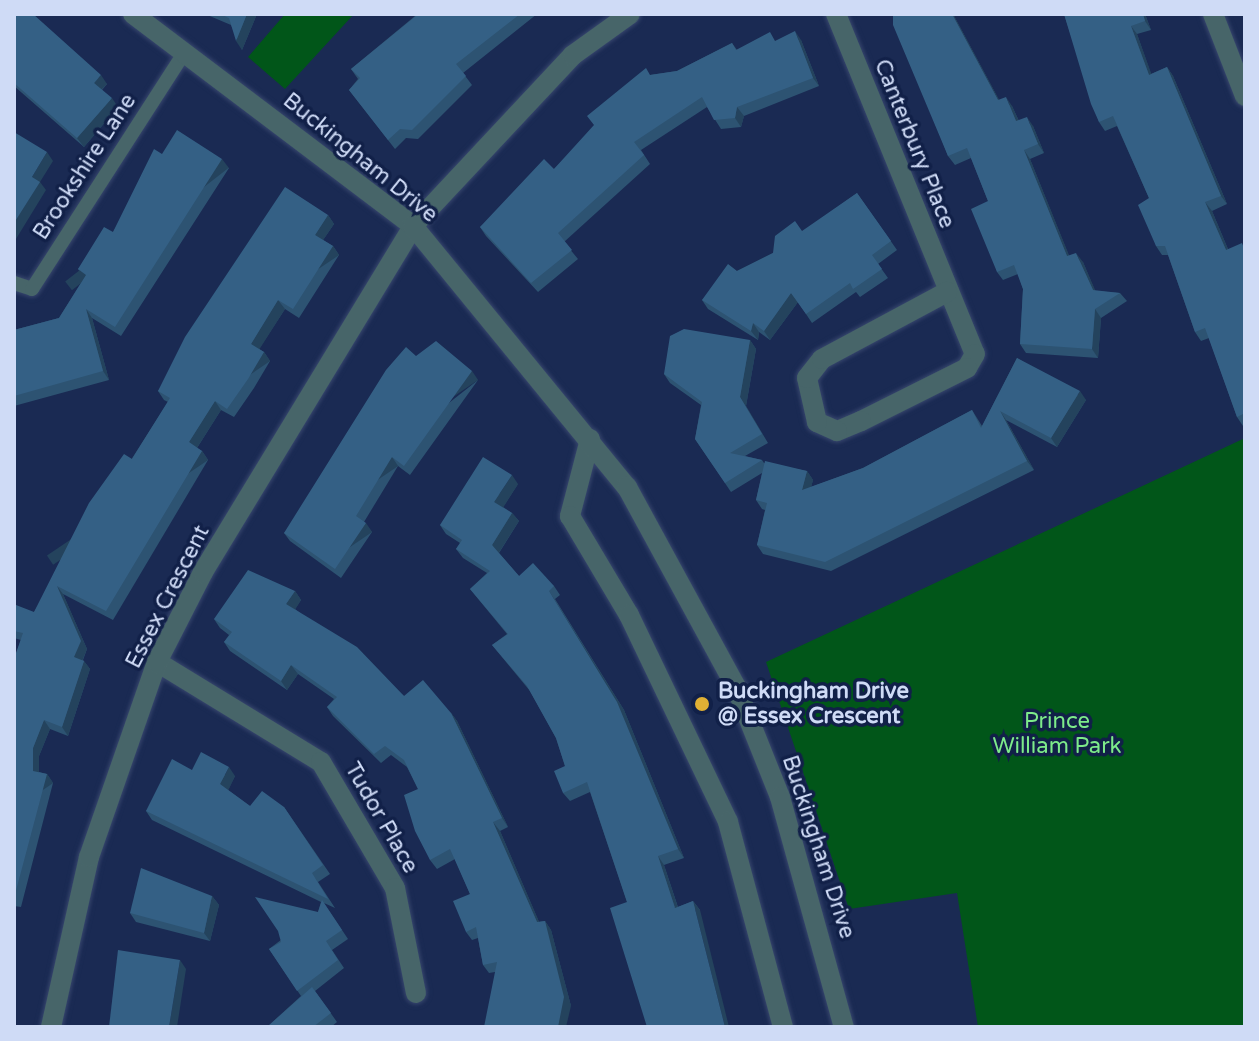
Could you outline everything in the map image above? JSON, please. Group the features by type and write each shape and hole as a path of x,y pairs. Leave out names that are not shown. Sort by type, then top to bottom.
{"street":[{"name":"Essex Crescent","path":"51,1027 89,857 157,662 413,226 573,55 630,14"},
{"name":"Canterbury Place","path":"836,14 947,292 975,354 967,368 837,431 817,422 806,399 807,378 822,359 947,292"},
{"path":"1213,14 1245,96"},
{"name":"Buckingham Drive","path":"135,15 413,226 590,439 682,579 736,687 812,894 844,1027"},
{"path":"590,439 570,516 629,615 728,822 783,1027"},
{"name":"Tudor Place","path":"157,662 321,762 395,888 416,993"}],"lane":[{"name":"Brookshire Lane","path":"14,283 32,289 185,52"}],"green space":[{"path":"285,14 354,14 285,89 248,57"},
{"name":"Prince William Park","path":"1245,438 1245,1027 978,1027 957,893 849,909 766,662"}],"building":[{"path":"14,14 33,14 101,75 94,83 112,98 77,138 14,83"},
{"path":"220,14 247,14 236,41 229,18"},
{"path":"415,14 520,14 456,64 466,76 412,130 400,129 388,140 349,90 360,78 351,69"},
{"path":"893,14 952,14 998,100 1006,97 1016,121 1027,117 1038,144 1024,150 1067,256 1076,253 1093,290 1120,293 1095,309 1092,349 1020,344 1023,289 1014,265 997,272 971,209 988,201 967,148 948,156 893,25"},
{"path":"1064,14 1143,14 1145,21 1131,26 1149,75 1167,67 1221,196 1205,202 1226,250 1242,243 1245,251 1245,413 1237,417 1205,328 1195,332 1165,246 1156,246 1138,205 1149,198 1113,116 1099,122 1091,104"},
{"path":"795,31 813,78 737,107 735,118 714,120 702,97 634,142 644,155 558,233 572,250 531,283 480,227 544,159 554,169 594,125 587,116 646,68 650,75 677,71 732,43 736,50 770,32 775,41"},
{"path":"177,130 222,159 115,327 86,309 103,371 14,396 14,330 59,318 86,275 78,269 104,227 113,232 154,149 162,154"},
{"path":"14,132 47,152 32,177 40,182 14,223"},
{"path":"285,187 328,215 315,235 333,246 293,309 278,300 251,344 264,352 248,379 227,409 215,401 189,442 202,451 106,611 57,586 81,641 74,657 84,661 62,727 44,720 33,748 33,771 47,774 14,898 14,659 23,633 14,631 16,605 34,612 89,503 124,454 132,459 170,398 158,391 185,337"},
{"path":"857,193 891,241 872,255 882,269 853,289 850,283 806,314 791,293 764,331 753,323 751,331 702,300 728,264 737,271 773,253 775,236 795,221 802,231"},
{"path":"684,329 750,340 740,397 762,434 730,453 762,460 725,483 695,439 702,402 664,374 670,336"},
{"path":"436,341 472,371 404,466 392,457 356,516 366,523 335,569 284,533 386,370 406,347 416,356"},
{"path":"1017,358 1080,391 1051,438 1000,411 1027,461 825,562 757,545 767,503 756,500 765,461 807,471 802,490 863,468 972,410 981,428"},
{"path":"483,457 512,475 494,502 512,513 492,545 519,576 533,563 554,586 549,591 617,702 678,849 658,856 675,908 693,901 725,1027 647,1027 610,908 627,902 587,782 563,793 554,771 565,766 556,738 527,686 492,645 508,634 470,589 490,571 456,549 462,540 440,525"},
{"path":"248,570 295,591 286,604 357,647 404,696 423,680 451,713 502,818 493,822 537,922 545,921 564,997 558,1027 484,1027 497,962 483,965 476,927 466,932 453,901 470,894 450,849 430,860 415,831 404,795 418,789 404,760 385,746 374,754 327,707 337,697 291,665 281,681 224,642 232,632 214,619"},
{"path":"201,752 229,767 220,784 250,806 262,791 284,807 323,865 312,873 328,899 146,811 172,759 192,770"},
{"path":"141,868 212,896 204,933 130,913"},
{"path":"255,897 318,912 322,900 342,930 326,941 338,960 297,991 269,949 281,942 278,931"},
{"path":"118,950 180,960 169,1027 109,1027"},
{"path":"312,987 331,1013 313,1027 267,1027"}],"place":[{"name":"Buckingham Drive @ Essex Crescent","path":"702,704"}]}
